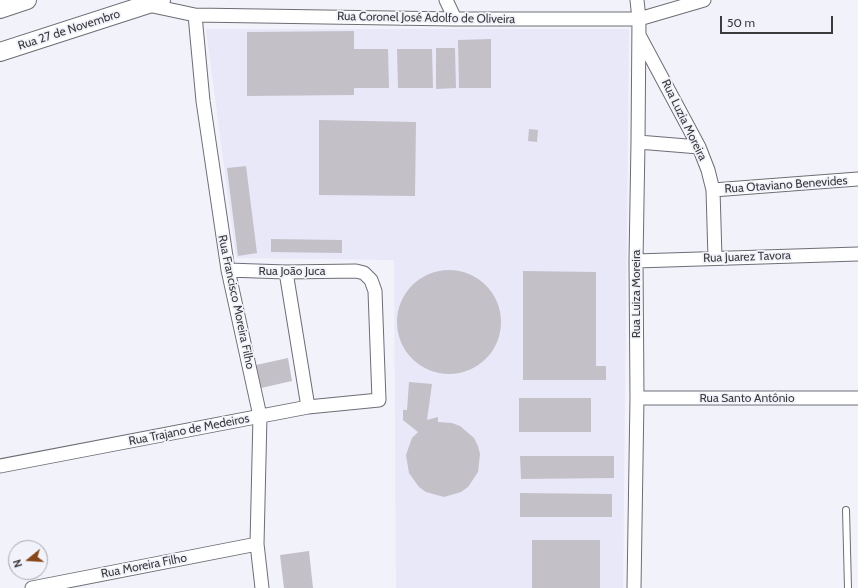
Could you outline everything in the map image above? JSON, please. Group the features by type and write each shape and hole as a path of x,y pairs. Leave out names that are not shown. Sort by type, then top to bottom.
{"main road":[{"path":"0,10 27,0"},
{"name":"Rua 27 de Novembro","path":"0,52 154,2"}],"street":[{"path":"446,0 455,19"},
{"name":"Rua Luiza Moreira","path":"634,588 637,398 636,261 639,35 637,0"},
{"name":"Rua Coronel José Adolfo de Oliveira","path":"154,2 195,15 455,19 639,19 704,0"},
{"name":"Rua Francisco Moreira Filho","path":"195,15 203,101 228,270 260,416 256,544 262,588"},
{"name":"Rua Luzia Moreira","path":"639,35 700,147 713,190 715,258"},
{"path":"638,142 700,147"},
{"name":"Rua Otaviano Benevides","path":"713,190 858,179"},
{"name":"Rua Juarez Tavora","path":"636,261 858,254"},
{"name":"Rua João Juca","path":"228,270 286,272 356,271 364,273 371,280 375,291 379,400"},
{"path":"286,272 308,407"},
{"name":"Rua Santo Antônio","path":"637,398 858,398"},
{"name":"Rua Trajano de Medeiros","path":"0,466 308,407 379,400"},
{"name":"Rua Moreira Filho","path":"32,588 256,544"}],"lane":[{"path":"846,510 848,588"}],"shaded area":[{"path":"206,29 629,29 623,588 396,588 394,260 236,258"}],"building":[{"path":"354,31 354,49 388,49 389,88 354,88 354,95 247,96 247,32"},
{"path":"491,39 491,88 459,88 458,40"},
{"path":"436,48 455,48 456,88 436,89"},
{"path":"397,49 432,49 433,88 398,88"},
{"path":"319,120 416,122 415,196 319,195"},
{"path":"529,129 538,130 537,142 528,141"},
{"path":"246,166 257,253 238,256 227,168"},
{"path":"271,239 342,240 342,253 271,252"},
{"path":"449,270 469,274 486,285 497,302 501,322 497,342 486,359 469,370 449,374 429,370 412,359 401,342 397,322 401,302 412,285 429,274"},
{"path":"523,271 596,272 596,366 606,366 606,380 523,380"},
{"path":"288,358 292,381 261,388 256,365"},
{"path":"409,382 432,384 427,420 438,417 438,422 452,423 460,426 474,438 478,446 480,454 478,472 468,487 461,492 444,497 426,492 419,487 409,473 406,455 412,438 418,432 403,420 403,410 407,410"},
{"path":"519,398 591,398 591,432 519,432"},
{"path":"520,456 614,456 614,478 521,479"},
{"path":"520,493 612,494 612,517 520,517"},
{"path":"532,540 600,540 600,588 532,588"},
{"path":"309,551 313,588 284,588 280,555"}]}
